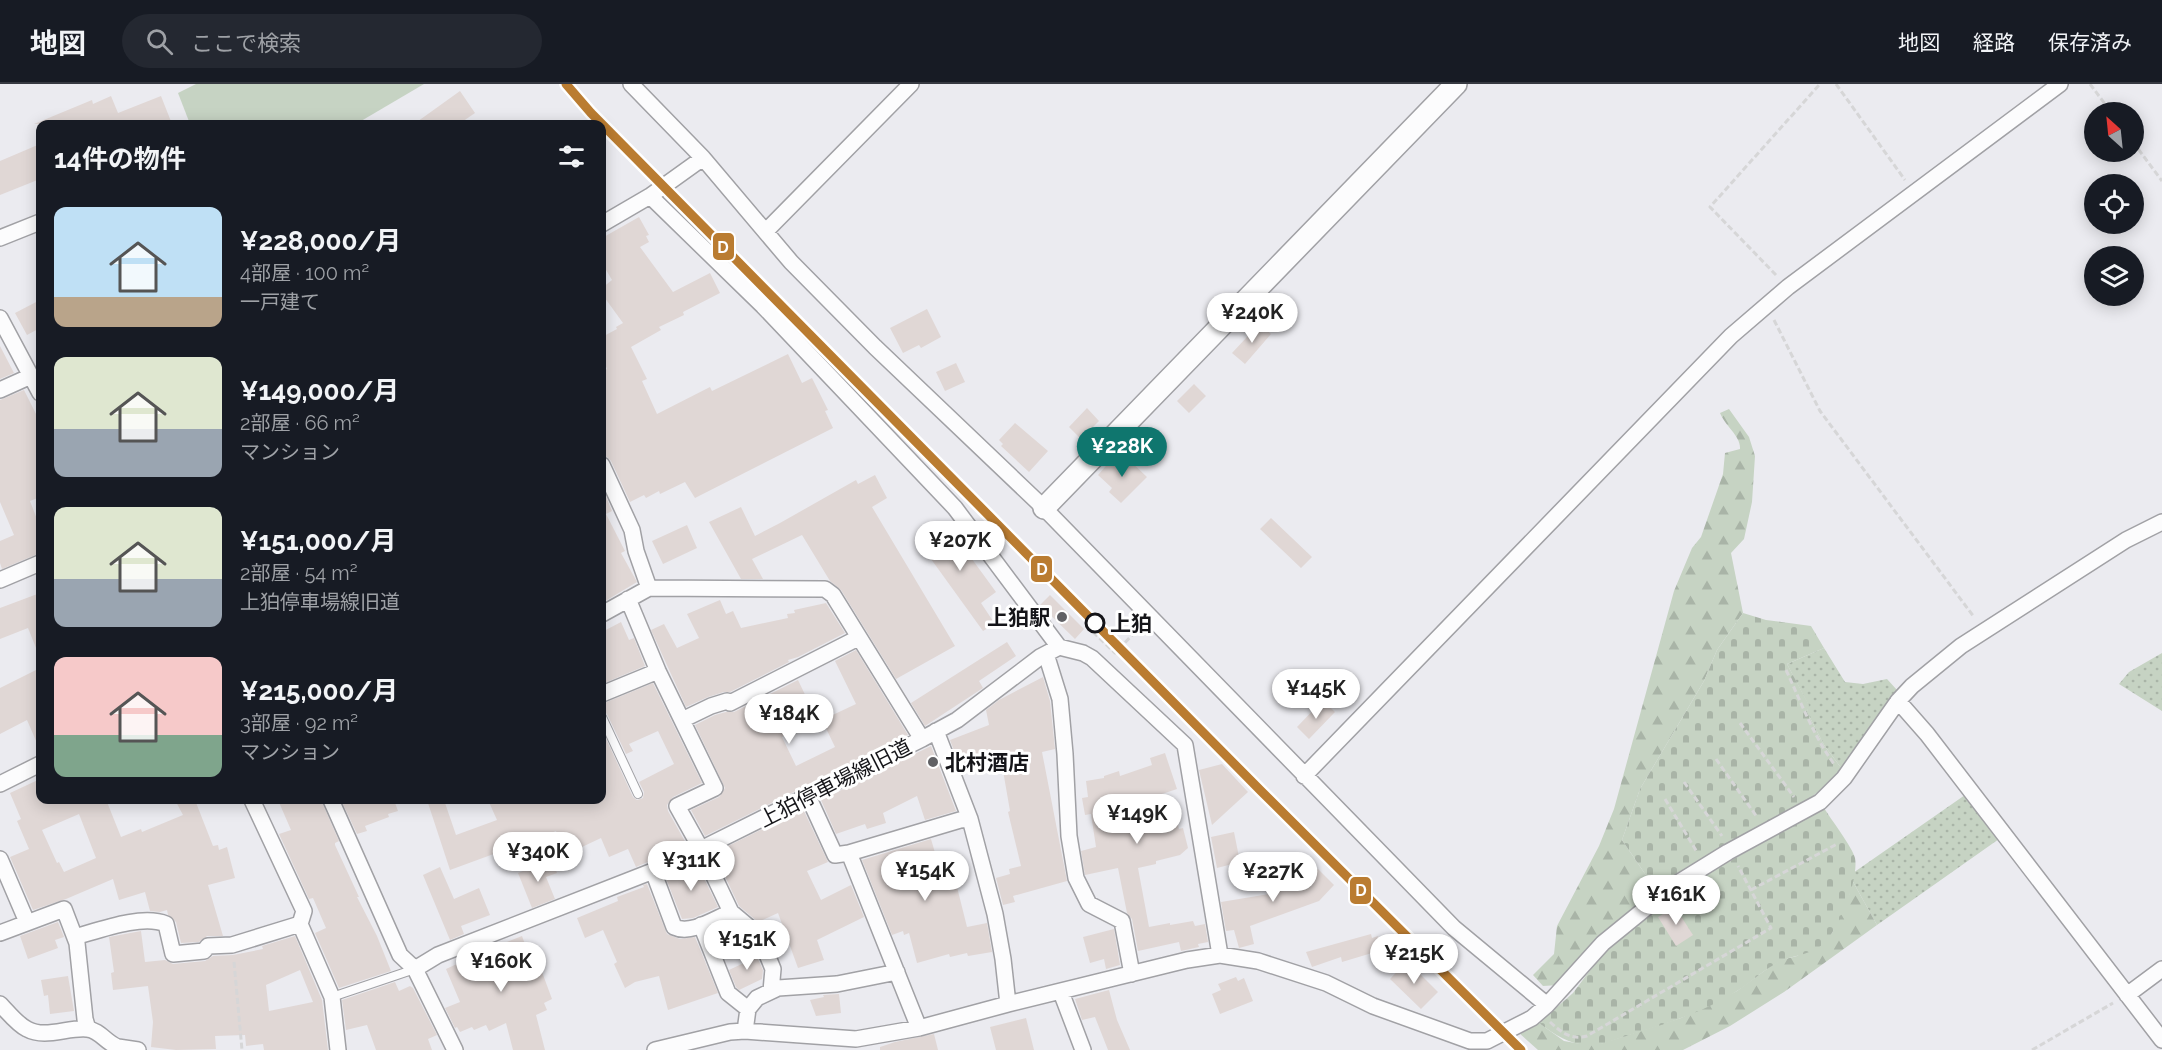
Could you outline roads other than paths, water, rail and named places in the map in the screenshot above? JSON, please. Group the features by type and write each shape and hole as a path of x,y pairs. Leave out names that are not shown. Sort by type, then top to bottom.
{"street":[{"path":"631,84 703,158 790,262 1044,508 1454,928 1543,1009"},
{"path":"766,231 911,84"},
{"path":"1044,508 1456,84"},
{"path":"1304,776 1731,336 1788,287 2060,84"},
{"path":"606,222 650,196 703,158"},
{"path":"650,196 763,306 955,508 1052,651 1060,699 1069,836 1076,878 1089,904 1122,921 1132,974"},
{"path":"0,238 36,224"},
{"path":"0,318 36,383"},
{"path":"0,390 36,387"},
{"path":"606,474 632,530 636,551 649,588"},
{"path":"655,1050 730,1032 745,1031 856,1039 919,1028 1186,960 1220,955 1258,962 1326,983 1373,1006 1474,1046 1532,1018 1543,1009 1603,943 1673,886 1730,851 1820,802 1844,778 1898,701 1912,686 1961,646 2126,540 2162,522"},
{"path":"0,580 36,565"},
{"path":"606,612 649,588 825,589 832,595 922,739"},
{"path":"628,600 658,671 715,788 677,806 701,849 730,912 756,933 766,952 773,969 771,991"},
{"path":"682,720 711,706 727,701 730,703 858,638"},
{"path":"1052,651 1083,653 1092,658 1185,745 1220,955"},
{"name":"上狛停車場線旧道","path":"415,969 438,956 653,871 808,796 957,720 1052,651"},
{"path":"606,692 658,671"},
{"path":"1898,701 1927,734 2162,1040"},
{"path":"936,731 970,819 995,914 1008,1004"},
{"path":"0,784 36,766"},
{"path":"808,796 835,855 970,819"},
{"path":"254,804 304,911 300,924 332,997 338,1050"},
{"path":"333,804 400,955 415,969 455,1050"},
{"path":"849,853 919,1028"},
{"path":"0,859 27,922"},
{"path":"653,871 674,927 682,931 730,912"},
{"path":"0,933 64,909 78,943 85,1019 88,1029"},
{"path":"75,937 140,921 157,920 166,924 169,929 173,954 204,951 208,946 232,945 300,924"},
{"path":"701,925 728,993 748,1009"},
{"path":"2127,995 2162,969"},
{"path":"745,1031 748,1009 757,998 778,988 837,984 897,972"},
{"path":"1061,992 1083,1050"},
{"path":"0,1004 27,1029 41,1033 88,1029 101,1034 108,1043 118,1048 138,1050"}],"lane":[{"path":"606,726 638,794"},
{"path":"332,997 415,969"}],"place":[{"name":"上狛駅","path":"1062,617"},
{"name":"上狛","path":"1095,623"},
{"name":"北村酒店","path":"933,762"}]}
